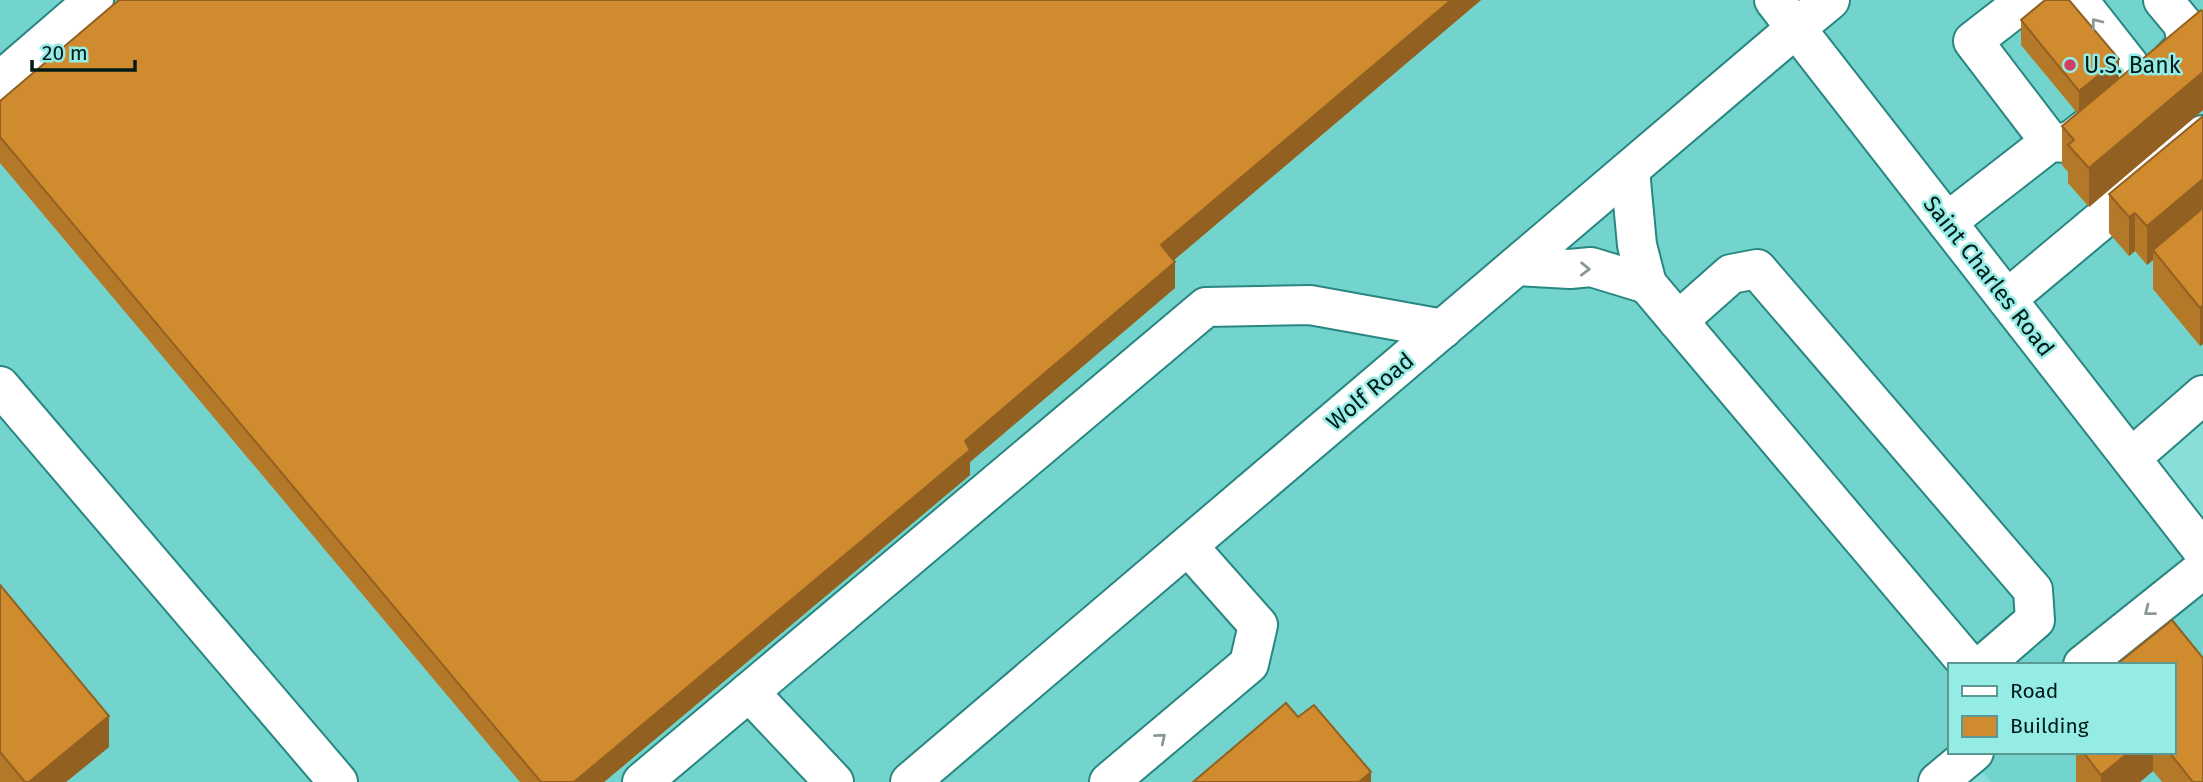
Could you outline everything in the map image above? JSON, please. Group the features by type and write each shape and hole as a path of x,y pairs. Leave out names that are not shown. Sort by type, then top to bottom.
{"street":[{"path":"0,80 94,0"},
{"name":"Wolf Road","path":"911,782 1630,170 1785,14 1830,0"},
{"path":"2026,0 1973,41 2050,142"},
{"path":"2078,0 2144,84"},
{"path":"1947,222 2050,142 2068,143 2171,62 2187,44 2183,24 2163,0"},
{"name":"Saint Charles Road","path":"1785,14 2203,551"},
{"path":"2007,299 2203,135"},
{"path":"1630,170 1637,245 1647,284 1967,663"},
{"path":"1517,266 1570,269 1591,267 1647,284"},
{"path":"1678,321 1731,274 1757,269 2033,590 2035,620 1985,663"},
{"path":"642,782 1206,307 1310,305 1443,329"},
{"path":"0,386 338,782"},
{"path":"2131,458 2203,395"},
{"path":"1109,782 1249,664 1258,625 1188,546"},
{"path":"2085,663 2203,569"},
{"path":"750,692 834,782"},
{"path":"1938,782 1973,754"}],"shaded area":[{"path":"0,0 1755,0 1776,27 887,782 0,782"},
{"path":"1848,0 2203,0 2203,417 2147,464 1811,31"},
{"path":"1793,44 2203,570 2203,782 1991,782 1978,766 1959,782 942,782"}],"building":[{"path":"119,0 1451,0 1161,245 1175,262 965,441 970,450 574,782 541,782 0,137 0,101"},
{"path":"2045,0 2069,0 2119,59 2079,91 2021,20"},
{"path":"2201,10 2203,72 2089,168 2068,145 2074,140 2062,126"},
{"path":"2203,116 2203,179 2147,226 2135,213 2129,217 2109,194"},
{"path":"2203,208 2203,305 2200,308 2153,250"},
{"path":"0,585 109,716 29,782 25,782 0,752"},
{"path":"2172,620 2203,658 2203,782 2193,782 2171,754 2175,754 2175,663 2118,663"},
{"path":"1286,703 1298,717 1314,705 1371,772 1359,782 1193,782"},
{"path":"2085,754 2127,754 2101,775"}],"place":[{"name":"U.S. Bank","path":"2070,65"}]}
